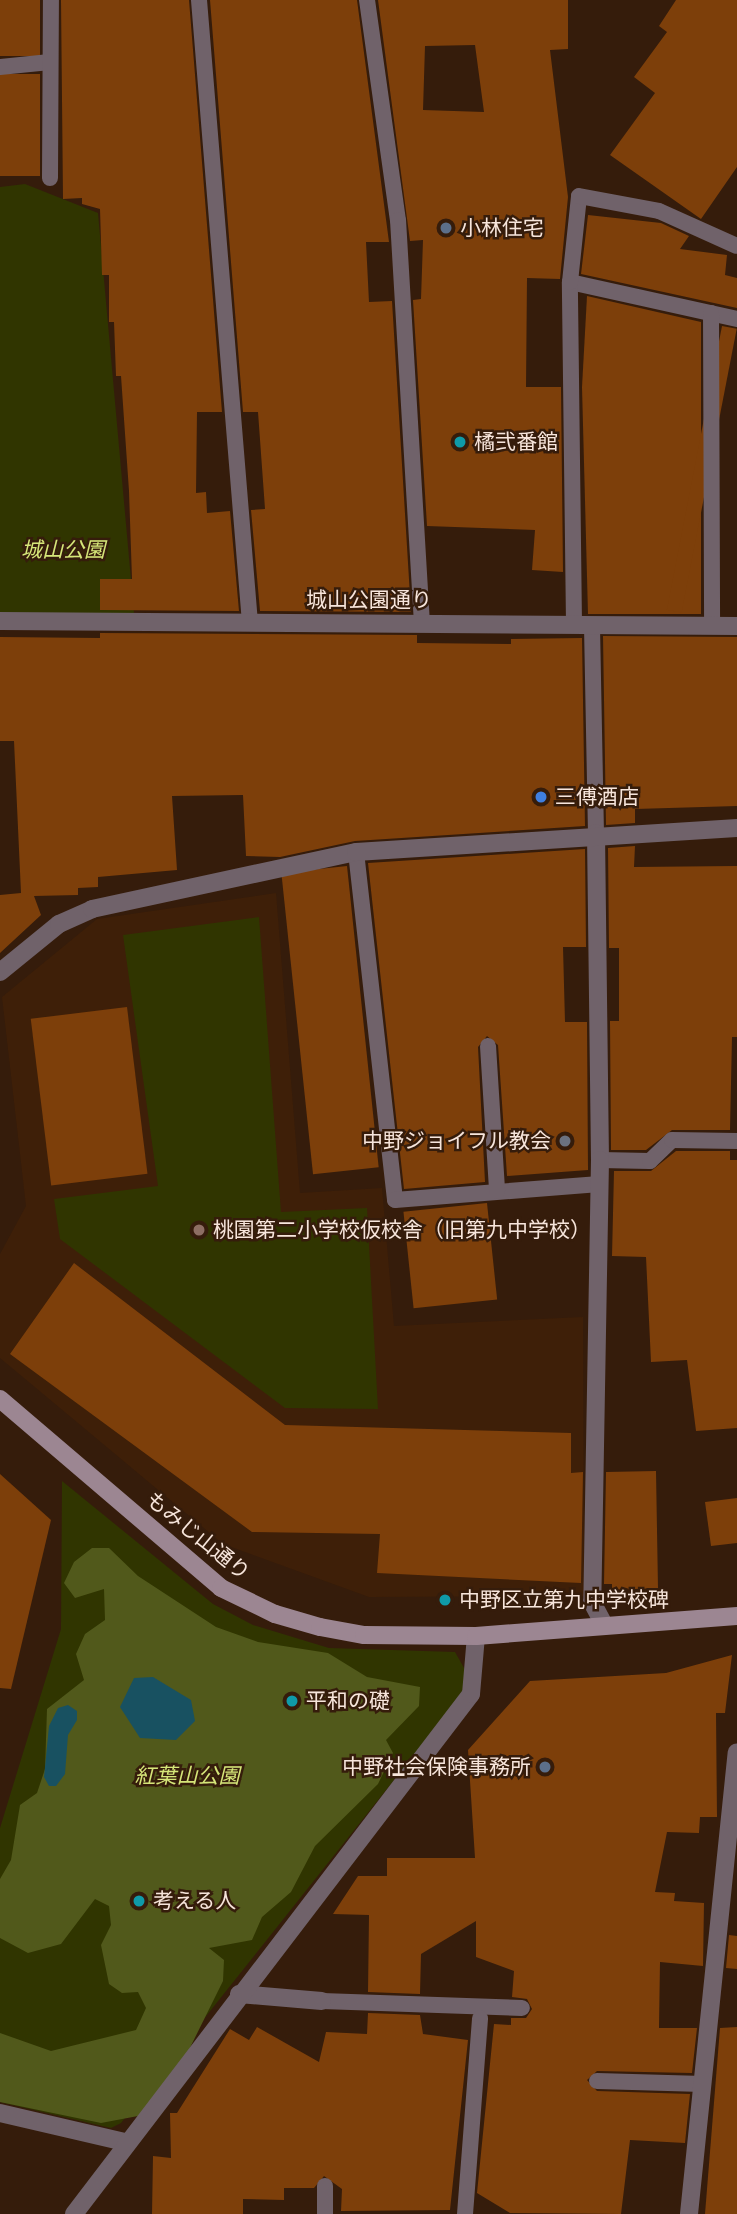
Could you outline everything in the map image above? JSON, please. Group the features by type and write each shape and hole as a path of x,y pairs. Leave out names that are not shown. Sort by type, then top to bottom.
{"street":[{"name":"城山公園通り","path":"0,621 737,626"},
{"path":"0,972 59,924 92,909 356,852 596,833 737,828"},
{"path":"596,833 600,1160 592,1602 603,1623"},
{"name":"もみじ山通り","path":"0,1399 202,1573 240,1599 320,1627 364,1635 476,1636 603,1623 737,1616"},
{"path":"74,2214 125,2142 471,1695 476,1636"},
{"path":"689,2214 703,2084 731,1885 737,1752"},
{"path":"239,1994 322,2001"},
{"path":"0,2113 125,2142"}],"lane":[{"path":"50,178 51,0"},
{"path":"199,0 250,623"},
{"path":"367,0 398,220 422,623"},
{"path":"0,67 50,62"},
{"path":"596,833 583,625 570,282 579,196 659,211 737,246"},
{"path":"570,282 737,319"},
{"path":"711,313 712,625"},
{"path":"356,852 396,1200 599,1184"},
{"path":"488,1046 497,1191"},
{"path":"600,1160 650,1161 672,1140 737,1141"},
{"path":"322,2001 522,2008"},
{"path":"465,2214 480,2020"},
{"path":"597,2081 703,2084"},
{"path":"325,2186 325,2214"}],"shaded area":[{"name":"桃園第二小学校仮校舎（旧第九中学校）","path":"276,893 300,1193 382,1188 394,1326 583,1317 584,1596 369,1597 223,1544 0,1358 0,1254 26,1206 2,997 97,919"}],"green space":[{"name":"城山公園","path":"25,184 98,213 134,613 0,613 0,187"},
{"path":"259,917 281,1212 367,1208 378,1409 285,1408 60,1239 54,1199 158,1186 123,935"},
{"name":"紅葉山公園","path":"62,1481 213,1604 253,1625 329,1648 455,1652 472,1682 121,2123 111,2128 0,2102 0,1828 61,1629"},
{"name":"紅葉山公園","path":"92,1548 109,1548 138,1576 216,1627 258,1642 328,1653 367,1677 420,1687 419,1706 386,1740 393,1753 378,1784 315,1846 291,1892 262,1917 252,1940 209,1948 224,1960 223,1981 177,2074 138,2116 101,2123 0,2102 0,2033 51,2051 136,2030 146,2008 138,1992 122,1993 109,1984 101,1945 111,1925 109,1906 95,1899 61,1944 28,1953 0,1938 0,1879 11,1860 20,1805 37,1793 45,1769 47,1709 84,1680 76,1654 85,1634 105,1620 104,1589 75,1598 64,1583 74,1562"}],"water":[{"path":"153,1677 191,1700 195,1721 176,1740 140,1738 120,1707 134,1678"},
{"path":"68,1705 77,1711 77,1720 68,1735 65,1774 56,1786 49,1786 44,1777 49,1726 58,1708"}],"building":[{"path":"0,0 40,0 40,56 0,56"},
{"path":"61,0 189,0 222,412 197,412 196,493 206,492 207,513 230,511 239,611 100,610 100,579 132,579 129,491 121,376 116,376 114,322 109,322 109,275 102,275 100,209 82,204 82,198 63,199"},
{"path":"210,0 357,0 389,242 366,242 369,302 392,301 411,612 260,611 251,510 265,509 258,412 243,412"},
{"path":"378,0 568,0 568,49 550,50 568,197 560,279 527,278 526,387 561,387 563,572 532,570 535,530 427,526 413,300 421,299 423,240 410,241","holes":["475,45 484,112 423,110 425,46"]},
{"path":"676,0 737,0 737,167 701,219 610,155 655,93 634,77 667,32 659,26"},
{"path":"0,74 40,74 40,176 0,176"},
{"path":"588,215 661,223 689,236 680,249 727,255 725,275 737,278 737,308 581,274"},
{"path":"587,296 701,322 701,614 588,614 582,387"},
{"path":"722,326 737,329 682,613 667,610"},
{"path":"100,633 417,635 417,643 511,644 511,639 582,638 585,826 355,841 280,857 246,856 243,795 172,796 177,870 98,877 98,887 78,888 78,895 34,896 41,915 0,953 0,895 21,893 14,741 0,741 0,637 100,638"},
{"path":"603,636 737,637 737,806 635,809 635,823 606,825"},
{"path":"635,846 634,867 737,866 737,1037 732,1037 730,1130 672,1130 646,1150 611,1150 610,1021 619,1021 619,948 609,948 608,848"},
{"path":"585,849 586,947 563,947 565,1022 587,1022 588,1170 507,1176 498,1045 487,1036 478,1047 485,1182 404,1189 368,863"},
{"path":"347,866 379,1167 313,1174 281,873"},
{"path":"127,1007 147,1174 51,1186 31,1019"},
{"path":"676,1151 730,1151 730,1160 737,1160 737,1428 696,1431 687,1360 651,1362 646,1257 612,1256 614,1171 651,1171"},
{"path":"487,1203 497,1299 414,1308 403,1212"},
{"path":"74,1263 285,1425 571,1433 571,1473 583,1472 581,1583 377,1573 380,1534 252,1532 10,1354"},
{"path":"656,1471 658,1588 612,1590 612,1584 604,1584 606,1472"},
{"path":"0,1474 51,1520 11,1689 0,1688"},
{"path":"737,1498 737,1543 711,1546 705,1502"},
{"path":"732,1655 725,1713 716,1713 717,1817 700,1817 699,1833 667,1832 655,1892 675,1893 674,1901 704,1903 703,1966 660,1962 659,2028 697,2028 692,2073 597,2071 587,2080 597,2091 690,2094 685,2143 630,2140 621,2214 510,2213 477,2193 494,2024 511,2025 511,2018 526,2018 532,2009 527,1999 512,1997 514,1971 476,1957 476,1921 421,1954 420,1994 368,1992 369,1915 333,1914 358,1876 387,1876 387,1858 475,1858 468,1750 530,1681 666,1673"},
{"path":"729,1935 737,1936 737,1969 726,1968"},
{"path":"368,2013 420,2015 423,2034 468,2040 450,2210 341,2211 342,2189 324,2176 314,2188 284,2188 284,2200 243,2199 243,2214 152,2214 153,2156 171,2158 170,2113 177,2113 230,2029 249,2040 257,2027 319,2062 326,2032 367,2034"},
{"path":"737,2027 737,2214 705,2214 720,2028"}],"place":[{"name":"小林住宅","path":"446,228"},
{"name":"橘弐番館","path":"460,442"},
{"name":"三傅酒店","path":"541,797"},
{"name":"中野ジョイフル教会","path":"565,1141"},
{"name":"桃園第二小学校仮校舎（旧第九中学校）","path":"199,1230"},
{"name":"中野区立第九中学校碑","path":"445,1600"},
{"name":"平和の礎","path":"292,1701"},
{"name":"中野社会保険事務所","path":"545,1767"},
{"name":"考える人","path":"139,1901"}]}
